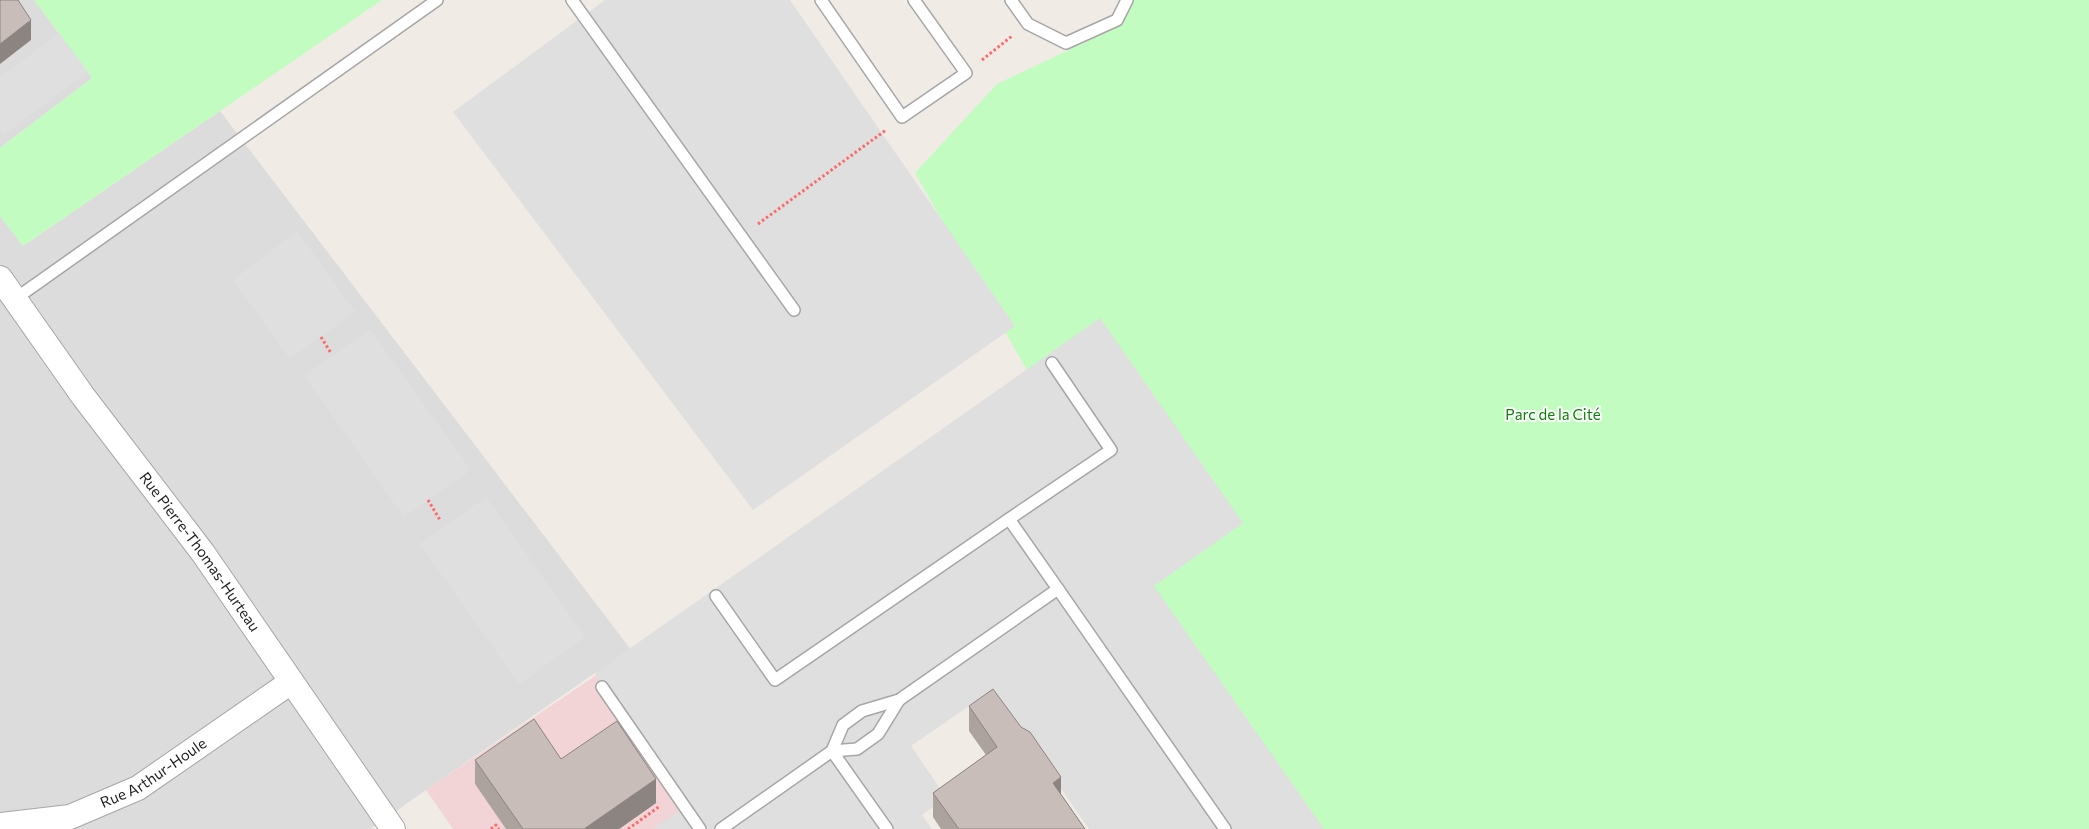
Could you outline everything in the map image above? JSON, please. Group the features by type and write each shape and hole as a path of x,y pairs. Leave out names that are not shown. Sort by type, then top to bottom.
{"street":[{"name":"Rue Pierre-Thomas-Hurteau","path":"0,278 83,396 203,554 393,829"},
{"name":"Rue Arthur-Houle","path":"0,825 70,817 138,788 291,682"}],"lane":[{"path":"15,299 437,0"},
{"path":"572,0 794,310"},
{"path":"821,0 902,117 966,73 914,0"},
{"path":"1011,0 1028,24 1066,43 1117,20 1126,0"},
{"path":"716,596 775,680 1112,450 1052,362"},
{"path":"1009,520 1225,829"},
{"path":"832,751 843,725 862,711 899,700 1058,589"},
{"path":"602,687 619,720 700,829"},
{"path":"720,829 832,751 857,749 878,734 899,700"},
{"path":"832,751 887,829"}],"path":[{"path":"966,73 1028,24"},
{"path":"741,236 902,117"},
{"path":"321,337 331,353"},
{"path":"428,500 440,520"},
{"path":"628,829 662,806"},
{"path":"491,829 496,825 499,829"}],"shaded area":[{"path":"0,0 34,0 92,78 0,148"},
{"path":"605,0 790,0 1015,326 753,510 453,112"},
{"path":"59,33 88,72 4,135 0,130 0,77"},
{"path":"220,111 632,651 595,673 370,829 0,829 0,216 23,246"},
{"path":"297,231 355,312 290,359 233,280"},
{"path":"1100,318 1243,523 1154,586 1324,829 1089,829 992,690 911,746 946,797 922,815 932,829 653,829 684,807 602,687 595,673"},
{"path":"370,329 471,470 404,517 304,376"},
{"path":"486,497 585,637 519,684 420,544"},
{"path":"632,651 754,829 453,829 426,790"}],"green space":[{"path":"34,0 382,0 23,246 0,216 0,148 92,78"},
{"name":"Parc de la Cité","path":"1128,0 2089,0 2089,829 1288,829 915,173 997,84 1090,40"}],"building":[{"path":"0,0 18,0 31,20 0,44"},
{"path":"993,689 1021,727 1030,732 1061,777 1053,783 1085,829 959,829 933,793 997,747 969,706"},
{"path":"534,719 561,759 617,721 656,779 584,829 523,829 475,760"}]}
